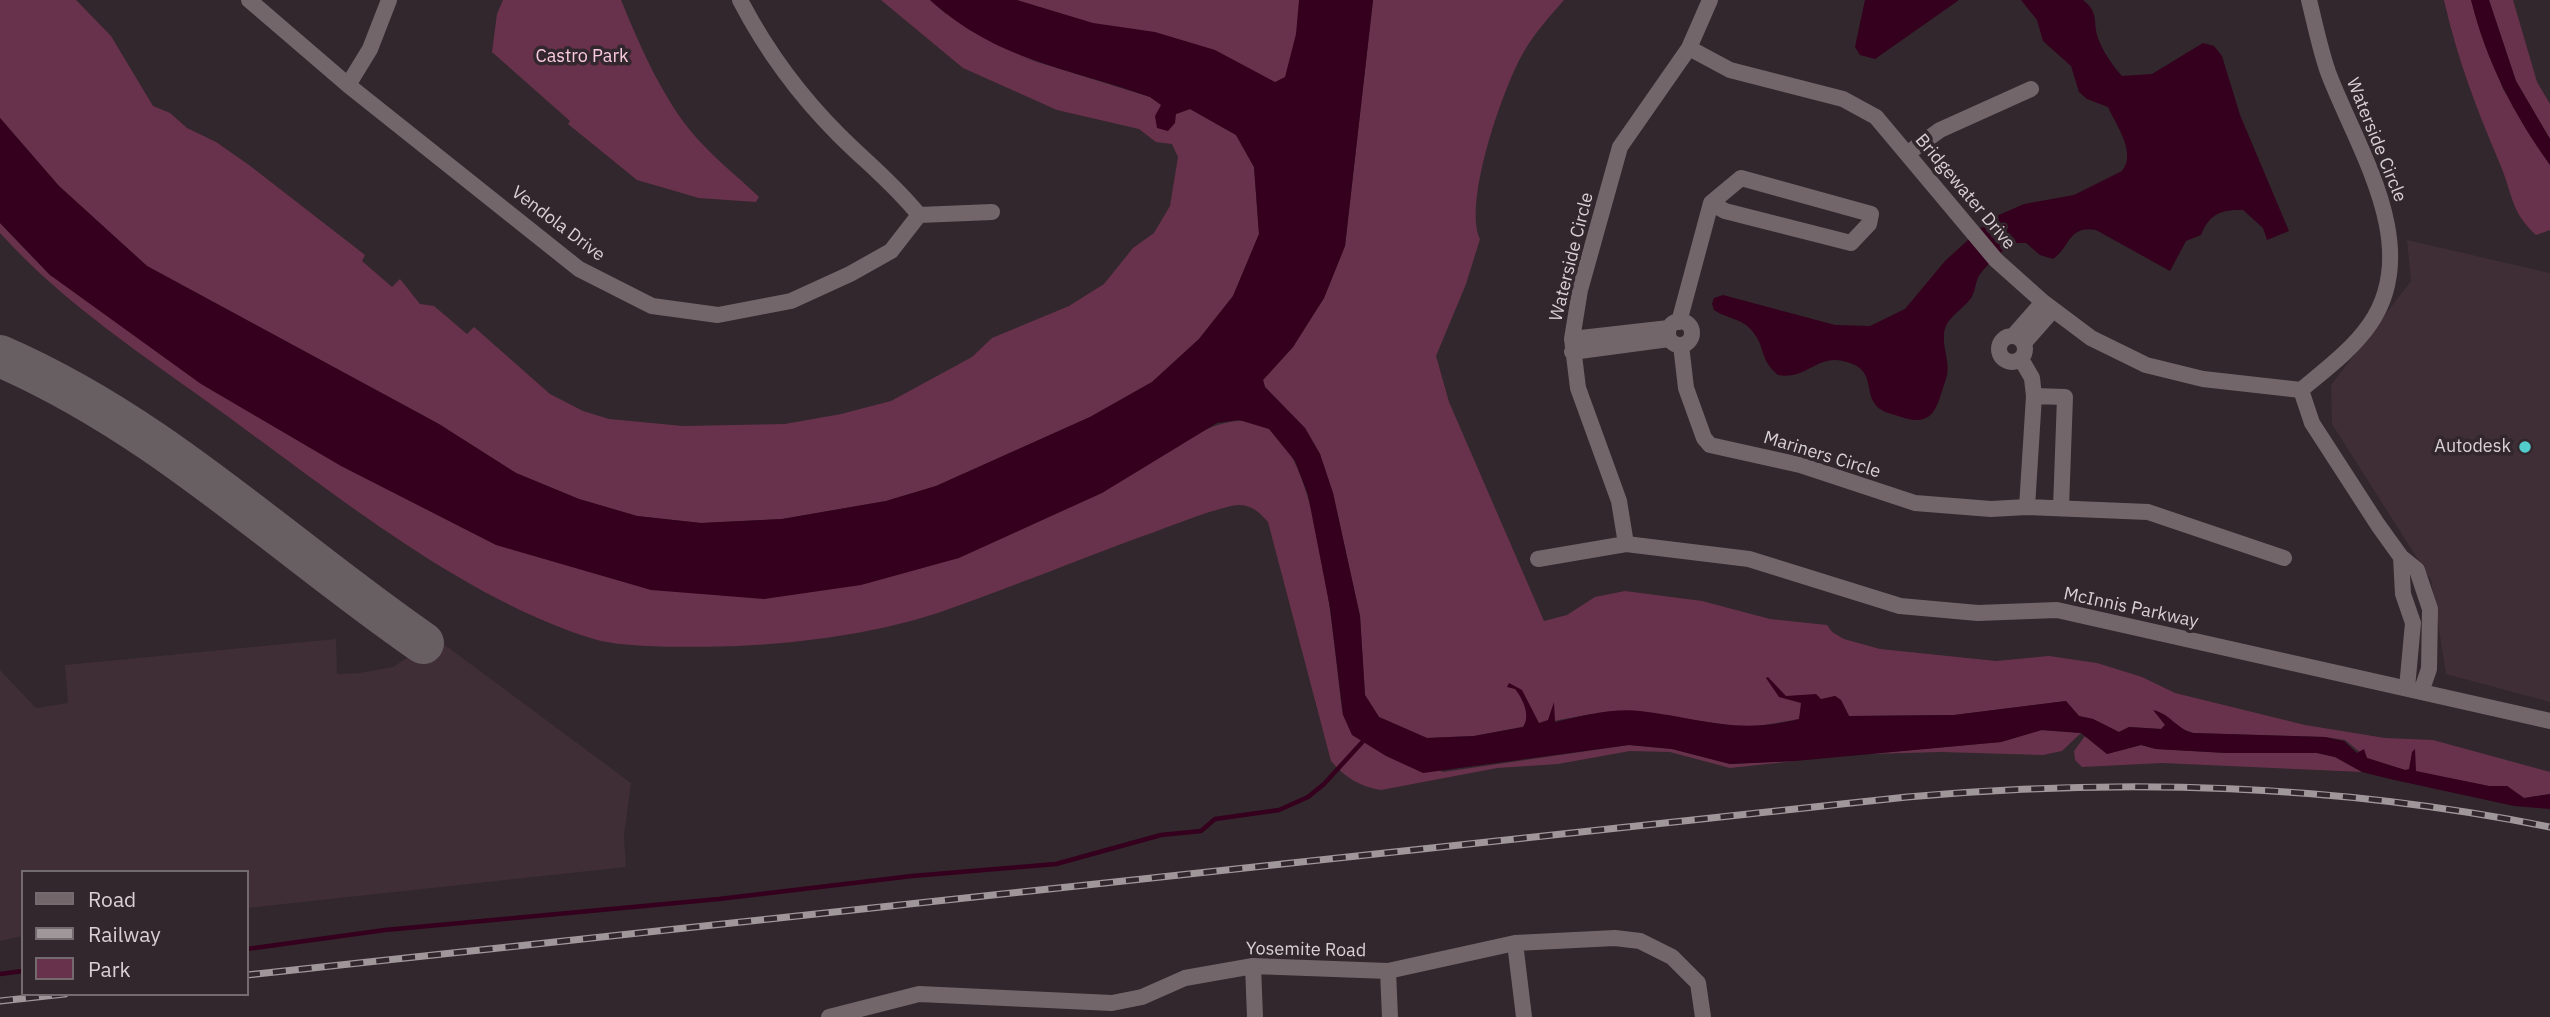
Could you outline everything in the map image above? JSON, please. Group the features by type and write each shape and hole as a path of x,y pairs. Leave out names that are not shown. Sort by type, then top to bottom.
{"street":[{"name":"Vendola Drive","path":"249,0 348,85 579,269 652,306 718,315 791,301 850,274 891,251 919,215"},
{"path":"348,85 370,49 388,0"},
{"path":"740,0 788,78 839,135 894,183 919,215 992,212"},
{"name":"Waterside Circle","path":"1626,544 1619,501 1578,388 1572,346 1580,290 1620,147 1689,48 1710,0"},
{"name":"Waterside Circle","path":"2301,390 2347,350 2371,323 2386,286 2391,254 2388,222 2327,69 2309,0"},
{"name":"Bridgewater Drive","path":"1689,48 1730,70 1843,99 1876,117 1908,153 1972,235 1996,260 2048,306 2091,338 2146,365 2203,379 2301,390"},
{"path":"1908,153 1940,130 2031,89"},
{"path":"1741,178 1871,214 1869,224 1851,243 1725,211 1711,203 1741,178"},
{"name":"Mariners Circle","path":"1711,203 1675,334 1686,388 1704,438 1710,445 1800,465 1915,503 1991,509 2027,507 2148,512 2284,558"},
{"path":"2027,507 2034,396 2032,378 2020,346 2048,306"},
{"path":"1572,346 1675,334"},
{"path":"2301,390 2312,423 2402,557 2403,594 2413,623 2414,690"},
{"path":"2034,396 2065,397 2061,508"},
{"name":"McInnis Parkway","path":"1538,559 1626,544 1749,559 1900,606 1978,613 2057,610 2550,721"},
{"name":"Yosemite Road","path":"829,1017 919,994 1112,1003 1142,997 1185,978 1252,967 1388,971 1514,943 1615,938 1640,941 1672,957 1698,983 1703,1017"},
{"path":"1514,943 1524,1017"},
{"path":"1252,967 1255,1017"},
{"path":"1388,971 1390,1017"}],"shaded area":[{"path":"930,0 1017,0 1093,23 1155,32 1215,50 1275,82 1285,77 1296,34 1299,0 1373,0 1345,246 1324,298 1293,347 1263,380 1265,387 1305,428 1320,454 1333,493 1360,616 1365,695 1379,717 1427,738 1474,736 1523,727 1525,708 1515,689 1507,687 1509,683 1522,690 1539,723 1548,720 1554,702 1555,722 1597,713 1629,710 1737,725 1777,724 1799,719 1801,703 1779,697 1766,678 1768,677 1786,696 1816,694 1821,699 1835,696 1841,700 1849,716 1954,715 2066,701 2079,716 2093,719 2119,732 2129,727 2161,729 2165,725 2153,710 2193,733 2325,737 2344,741 2357,753 2364,749 2367,758 2405,770 2409,769 2415,749 2416,771 2489,786 2507,786 2524,798 2550,794 2550,809 2514,806 2390,779 2362,772 2335,757 2317,753 2226,753 2156,749 2141,745 2107,754 2081,733 2042,730 2001,742 1795,761 1730,764 1672,749 1629,745 1423,773 1386,756 1352,735 1343,715 1330,608 1308,495 1295,461 1269,429 1239,420 1217,423 1102,493 959,558 861,585 764,599 651,590 496,545 341,466 201,384 50,275 0,223 0,118 59,186 147,266 439,424 516,473 579,499 637,516 701,523 782,519 886,501 936,486 1090,417 1152,382 1199,339 1233,296 1259,234 1254,167 1236,135 1190,109 1176,114 1175,123 1168,131 1157,128 1155,116 1161,105 1150,97 1008,50 956,21"},
{"path":"1865,0 1959,0 1875,59 1860,55 1855,47"},
{"path":"2021,0 2083,0 2094,13 2097,36 2102,48 2122,76 2152,74 2203,43 2214,46 2222,56 2240,115 2289,231 2267,240 2263,228 2243,210 2222,212 2212,218 2201,235 2186,241 2170,271 2096,230 2087,229 2075,234 2053,259 2040,255 2026,243 2011,243 1980,274 1971,298 1947,324 1944,336 1948,368 1946,379 1936,407 1927,418 1920,420 1880,409 1872,398 1865,374 1853,364 1826,361 1797,374 1778,375 1768,364 1760,343 1749,327 1714,310 1714,298 1723,295 1835,325 1870,326 1905,309 1945,261 1992,218 2024,204 2074,195 2122,171 2126,164 2126,148 2108,107 2087,99 2079,92 2071,66 2043,41 2037,20"},
{"path":"2471,0 2489,0 2516,81 2550,139 2550,165 2503,87 2477,23"},
{"path":"2407,240 2550,273 2550,702 2446,674 2431,580 2332,424 2331,385 2411,281"},
{"path":"430,634 631,783 624,835 626,867 248,908 248,870 21,870 21,936 0,941 0,670 36,708 68,703 65,665 336,639 337,674 393,667 410,656"}],"green space":[{"path":"0,0 76,0 111,36 153,106 170,113 187,128 216,142 249,165 365,255 362,261 392,287 400,279 420,304 434,306 467,334 474,327 550,394 583,411 609,419 683,426 785,424 841,414 891,401 972,357 992,338 1069,306 1104,284 1133,248 1154,233 1170,206 1178,157 1172,144 1156,142 1139,129 1057,110 963,68 881,0 930,0 946,14 948,0 1330,0 1280,128 1018,56 1150,97 1176,114 1190,109 1236,135 1254,167 1259,234 1233,296 1199,339 1152,382 1090,417 936,486 886,501 782,519 701,523 637,516 579,499 516,473 437,423 147,266 59,186 0,118"},
{"name":"Castro Park","path":"503,0 621,0 651,67 678,115 705,147 759,197 756,202 699,198 637,180 568,124 570,121 492,52 497,14"},
{"path":"1373,0 1564,0 1526,48 1495,120 1477,200 1476,222 1480,239 1466,284 1436,356 1449,402 1544,621 1567,615 1595,597 1625,591 1702,601 1770,619 1827,625 1832,632 1844,639 1880,649 1996,661 2049,656 2097,663 2142,677 2175,693 2305,725 2385,738 2433,740 2550,772 2550,794 2524,798 2507,786 2489,786 2405,770 2367,758 2345,740 2325,737 2194,733 2165,725 2161,729 2129,727 2119,732 2093,719 2079,716 2066,701 1954,715 1849,716 1841,700 1835,696 1803,707 1799,719 1747,728 1688,719 1591,714 1474,736 1427,738 1379,717 1365,695 1360,616 1333,493 1320,454 1305,428 1265,387 1263,380 1293,347 1324,298 1345,246"},
{"path":"2444,0 2471,0 2503,89 2550,165 2550,230 2536,235 2521,218 2513,202 2468,84"},
{"path":"2489,0 2513,0 2537,82 2550,104 2550,139 2516,81"},
{"path":"0,223 50,275 651,590 1193,436 1220,424 1240,421 1259,424 1269,429 1287,448 1302,479 1313,518 1330,606 1343,715 1443,772 1629,745 1672,749 1730,764 1795,761 1730,768 1670,752 1630,751 1558,764 1497,768 1381,790 1359,784 1331,761 1268,522 1256,511 1242,505 1198,516 949,609 872,630 817,639 737,646 645,646 594,639 545,621 497,598 449,571 354,509 78,306 0,233"},
{"path":"2040,730 2081,733 2062,751 2043,755 1941,752 1868,754 2001,742"},
{"path":"2085,736 2107,754 2141,745 2156,749 2226,753 2317,753 2335,757 2362,772 2162,763 2082,767 2075,760 2074,751"}],"waterway":[{"path":"248,949 385,930 719,899 912,876 1056,864 1161,835 1201,831 1215,819 1279,810 1308,797 1324,784 1366,738"},
{"path":"0,974 21,971"}],"taxiway":[{"path":"0,356 59,384 167,452 423,643"}],"railway":[{"path":"248,975 1907,797 1988,791 2149,787 2310,794 2390,802 2550,827"},
{"path":"0,1001 46,996"}],"place":[{"name":"Autodesk","path":"2525,447"}]}
